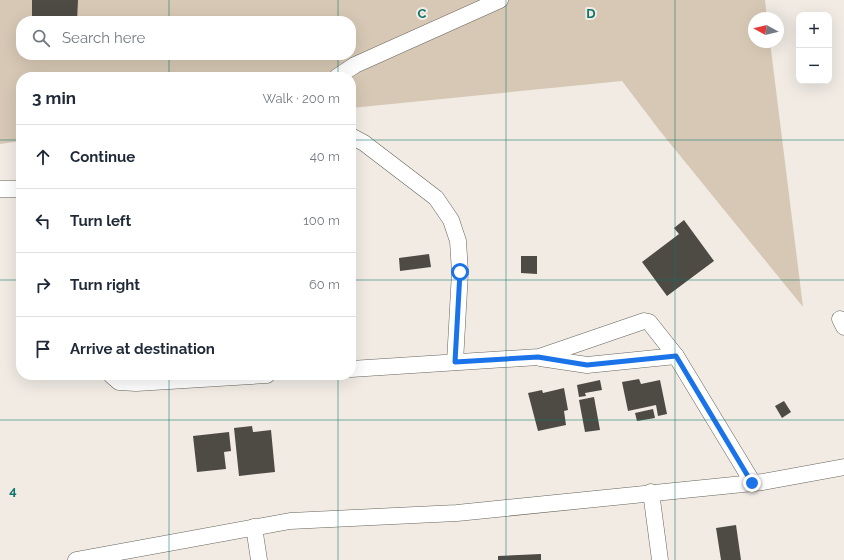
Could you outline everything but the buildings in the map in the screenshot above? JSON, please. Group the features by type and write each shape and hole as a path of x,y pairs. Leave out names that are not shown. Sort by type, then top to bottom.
{"street":[{"path":"345,72 355,66 500,0"},
{"path":"356,139 364,143 436,198 451,220 458,241 460,272 455,362"},
{"path":"0,190 16,189"},
{"path":"538,357 644,322 649,322 676,356 752,483"},
{"path":"356,369 538,357 587,365 676,356"},
{"path":"117,380 120,382 136,383 185,380"},
{"path":"76,560 101,558 290,521 457,513 651,492 752,483 844,467"},
{"path":"651,492 660,560"},
{"path":"254,527 259,560"}],"shaded area":[{"path":"0,0 765,0 766,12 748,12 748,48 771,48 803,307 660,131 622,81 356,108 356,72 16,72 16,142 0,144"}],"route":[{"path":"460,272 455,362 538,357 560,362 587,365 676,356 752,483"}]}
